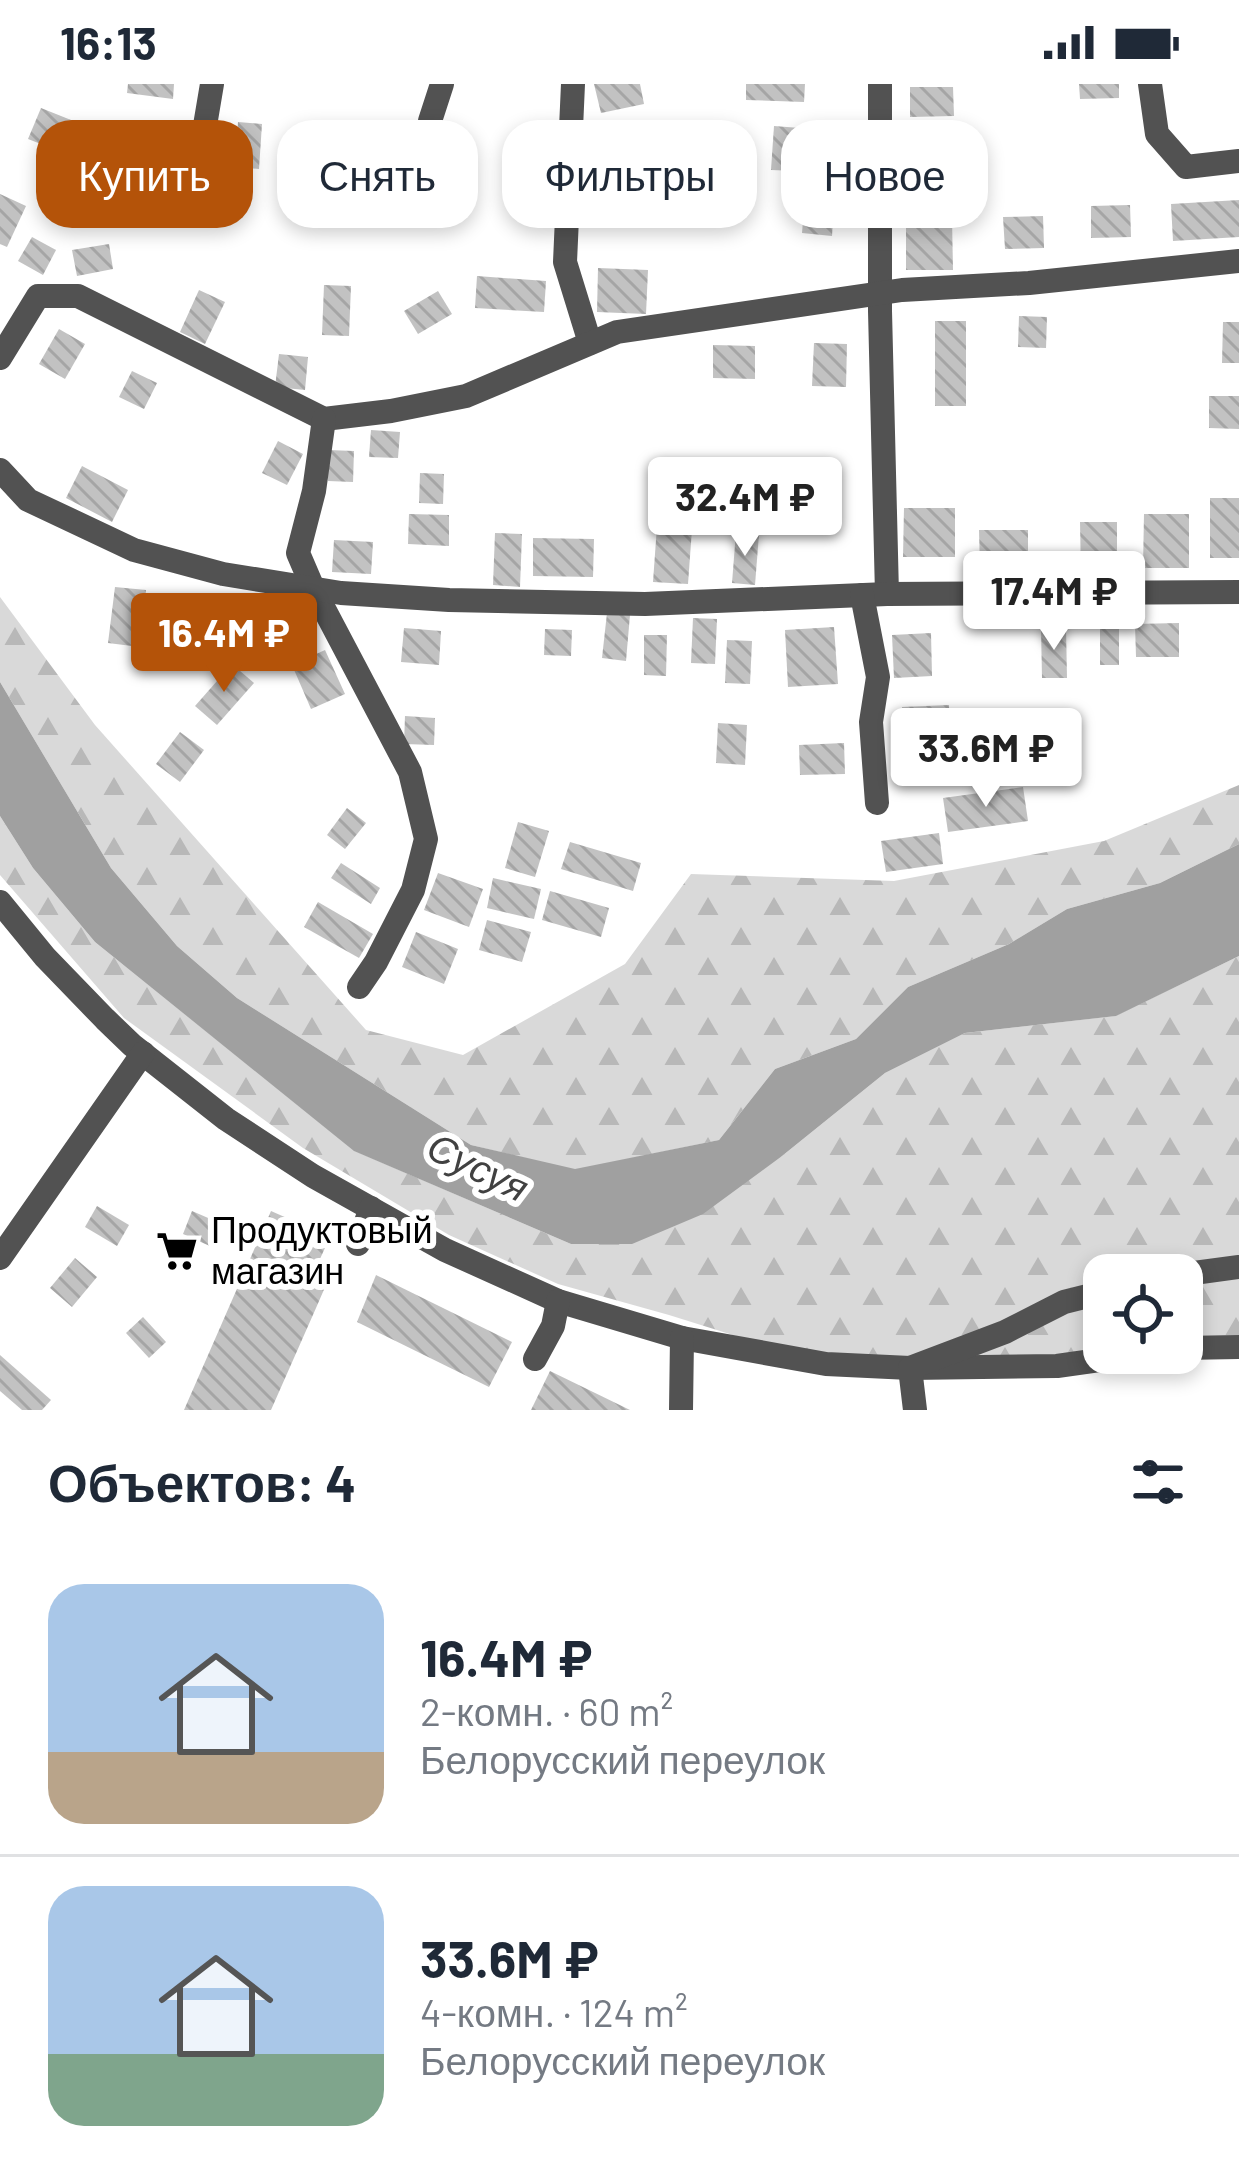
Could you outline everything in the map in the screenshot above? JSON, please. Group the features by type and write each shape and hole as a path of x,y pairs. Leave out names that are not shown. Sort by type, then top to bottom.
{"street":[{"path":"206,120 212,84"},
{"path":"430,120 442,84"},
{"path":"573,84 565,262 590,343"},
{"path":"877,803 871,722 878,677 874,595 880,84"},
{"path":"1150,84 1157,134 1186,167 1239,161"},
{"path":"0,358 38,296 78,296 323,419 391,412 466,396 616,332 902,290 1029,283 1239,261"},
{"path":"323,419 314,491 298,553 410,772 426,839 413,890 359,987"},
{"path":"0,470 28,500 134,550 223,574 340,593 645,604 874,595 1239,592"},
{"path":"0,902 105,1019 226,1119 313,1176 445,1250 559,1300 682,1339 826,1364 910,1368 1083,1362"},
{"path":"0,1258 143,1053"},
{"path":"358,1244 371,1208"},
{"path":"1203,1272 1239,1267"},
{"path":"910,1368 1083,1297"},
{"path":"535,1359 553,1326 559,1300"},
{"path":"680,1410 682,1339"},
{"path":"1203,1348 1239,1347"},
{"path":"910,1368 914,1410"}],"green space":[{"path":"0,597 95,725 366,1030 463,1055 625,964 691,874 894,881 1104,841 1239,785 1239,844 1160,883 1067,909 1009,944 908,987 856,1039 775,1069 719,1140 575,1170 471,1145 237,998 177,946 111,868 0,682"},
{"path":"0,816 33,868 95,942 355,1151 571,1244 782,1156 885,1073 965,1033 1115,1016 1239,956 1239,1347 1203,1348 1203,1254 1083,1254 1083,1354 826,1364 558,1284 449,1235 303,1148 124,1018 0,875"}],"water":[{"name":"Сусуя","path":"0,682 111,868 177,946 237,998 471,1145 575,1169 719,1140 775,1069 856,1039 908,987 1009,944 1067,909 1160,883 1239,844 1239,956 1116,1016 965,1033 885,1073 703,1214 632,1244 571,1244 354,1151 95,942 33,868 0,816"}],"building":[{"path":"128,84 174,84 173,99 127,93"},
{"path":"594,84 640,84 644,104 601,113"},
{"path":"746,84 805,84 804,102 746,100"},
{"path":"1079,84 1119,84 1119,98 1080,99"},
{"path":"910,87 953,87 954,116 910,117"},
{"path":"41,108 71,120 36,120 36,142 28,139"},
{"path":"253,123 262,124 259,169 253,168"},
{"path":"774,126 781,127 781,170 771,170"},
{"path":"0,194 26,206 7,247 0,244"},
{"path":"1239,200 1239,237 1173,241 1171,204"},
{"path":"1130,205 1131,237 1091,238 1091,206"},
{"path":"1043,216 1044,248 1005,249 1003,217"},
{"path":"802,228 832,228 832,236 802,233"},
{"path":"906,228 952,228 953,270 906,270"},
{"path":"32,237 56,250 43,275 18,261"},
{"path":"109,244 113,269 77,276 72,250"},
{"path":"598,268 648,270 646,314 597,312"},
{"path":"477,276 546,281 544,312 475,308"},
{"path":"324,285 351,286 349,336 322,335"},
{"path":"199,290 225,302 205,344 180,332"},
{"path":"438,291 452,314 418,334 404,311"},
{"path":"1019,316 1047,317 1046,348 1018,347"},
{"path":"935,321 966,321 966,406 935,406"},
{"path":"1223,322 1239,322 1239,363 1222,363"},
{"path":"59,329 85,344 65,379 39,364"},
{"path":"814,343 847,344 846,387 812,386"},
{"path":"713,345 755,346 755,379 713,378"},
{"path":"279,354 308,357 305,390 275,387"},
{"path":"132,371 157,383 144,409 119,397"},
{"path":"1209,396 1239,396 1239,429 1209,428"},
{"path":"371,430 400,432 398,458 369,457"},
{"path":"278,441 303,454 287,485 262,473"},
{"path":"328,450 354,451 353,482 328,481"},
{"path":"82,466 128,490 112,522 66,498"},
{"path":"420,473 444,474 443,504 419,503"},
{"path":"802,485 830,486 829,518 800,517"},
{"path":"1210,498 1239,498 1239,558 1210,558"},
{"path":"904,508 955,508 955,557 903,557"},
{"path":"409,514 449,515 449,546 408,544"},
{"path":"1144,514 1189,514 1189,568 1143,568"},
{"path":"1080,522 1117,522 1117,573 1081,574"},
{"path":"657,526 692,529 688,584 653,582"},
{"path":"979,530 1028,530 1028,569 980,569"},
{"path":"736,532 759,534 755,585 732,583"},
{"path":"495,533 522,534 520,587 493,585"},
{"path":"533,538 594,539 593,577 533,576"},
{"path":"334,540 373,542 371,574 332,572"},
{"path":"115,587 146,590 140,647 108,643"},
{"path":"1100,610 1119,610 1119,665 1100,665"},
{"path":"607,613 630,615 626,661 602,658"},
{"path":"693,618 717,619 715,664 691,663"},
{"path":"1179,623 1179,657 1136,657 1135,624"},
{"path":"834,627 838,684 788,687 785,630"},
{"path":"404,628 441,631 439,665 401,662"},
{"path":"1041,628 1066,628 1067,678 1042,678"},
{"path":"545,629 572,630 571,656 544,655"},
{"path":"931,633 932,676 894,678 892,635"},
{"path":"644,635 667,635 666,676 644,675"},
{"path":"727,640 752,641 750,684 725,683"},
{"path":"325,650 345,694 311,709 292,665"},
{"path":"232,664 254,683 217,725 195,706"},
{"path":"949,705 951,749 903,750 902,707"},
{"path":"1022,715 1024,741 968,745 967,719"},
{"path":"405,716 435,718 434,745 404,744"},
{"path":"718,723 747,725 745,765 716,763"},
{"path":"180,732 204,750 180,782 156,764"},
{"path":"844,743 845,774 800,775 799,745"},
{"path":"1023,787 1028,821 948,832 943,798"},
{"path":"347,808 366,823 345,849 327,835"},
{"path":"518,822 549,831 535,877 505,868"},
{"path":"939,833 943,864 886,872 881,841"},
{"path":"570,842 641,863 633,891 561,869"},
{"path":"341,863 380,888 371,904 331,878"},
{"path":"438,873 483,889 469,927 424,910"},
{"path":"493,878 541,889 534,919 487,908"},
{"path":"550,891 609,908 601,937 542,920"},
{"path":"318,902 373,934 359,958 304,927"},
{"path":"487,920 531,932 522,962 479,950"},
{"path":"416,932 458,949 444,984 402,967"},
{"path":"97,1206 129,1225 117,1246 85,1227"},
{"path":"192,1211 222,1224 212,1247 183,1234"},
{"path":"271,1211 330,1237 314,1272 329,1278 316,1308 271,1410 184,1410"},
{"path":"75,1258 97,1277 72,1307 50,1288"},
{"path":"376,1275 512,1342 489,1387 357,1322"},
{"path":"143,1317 166,1342 149,1358 126,1333"},
{"path":"0,1355 51,1400 42,1410 22,1410 0,1391"},
{"path":"550,1371 630,1410 531,1410"}],"place":[{"name":"Продуктовый магазин","path":"177,1251"}]}
